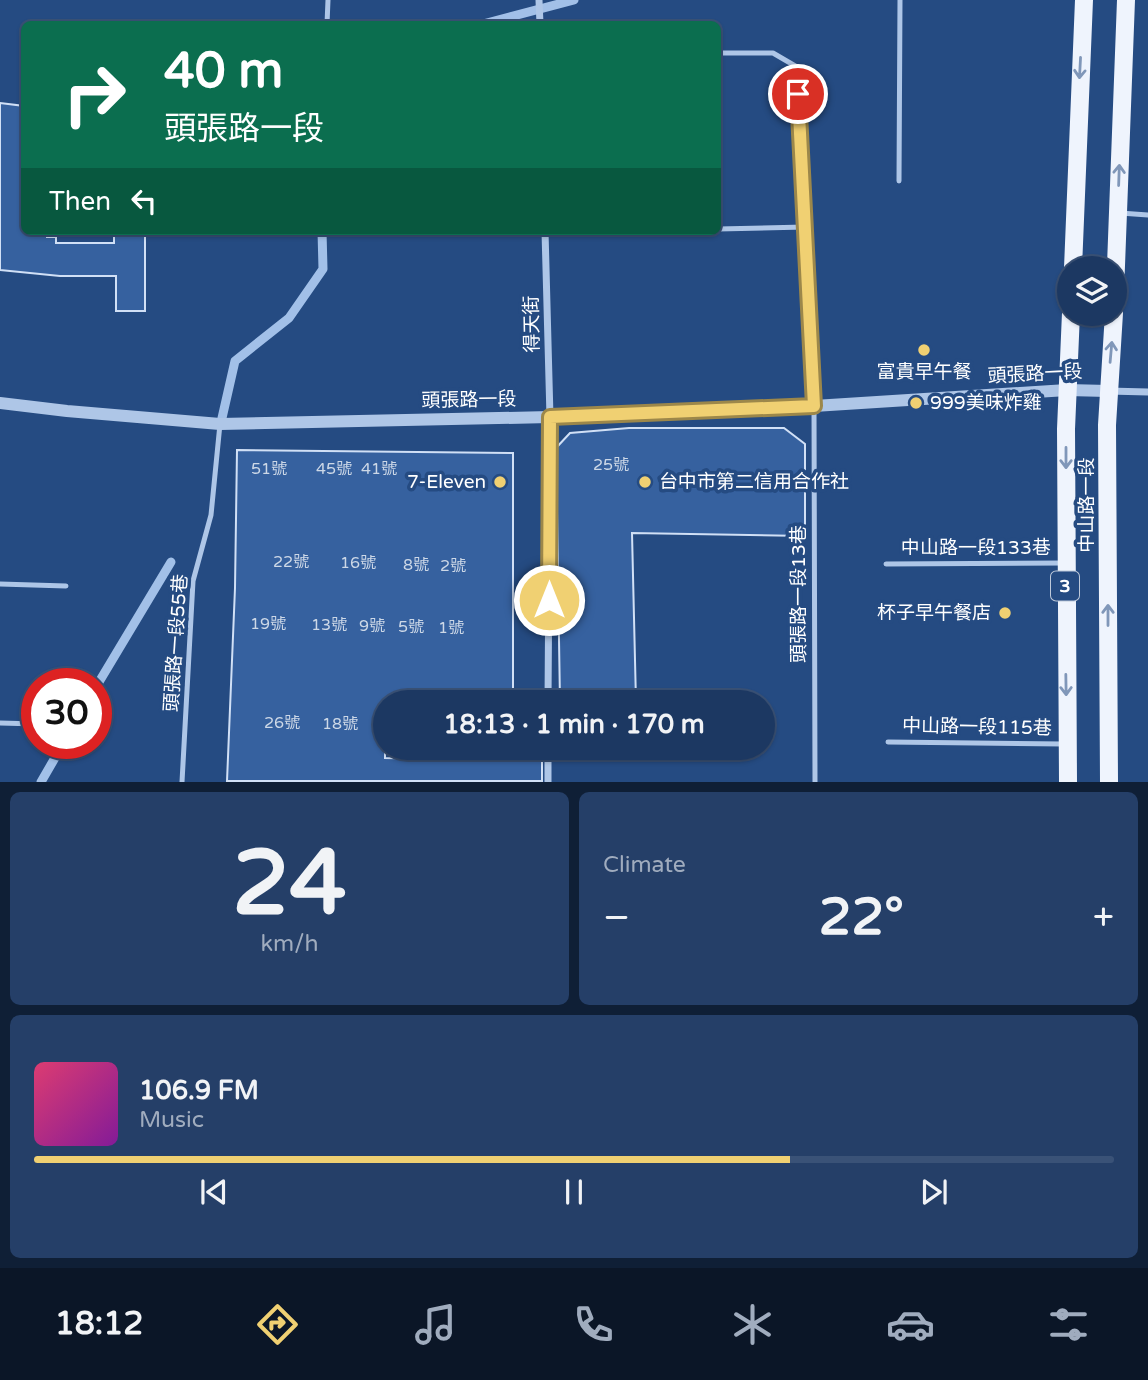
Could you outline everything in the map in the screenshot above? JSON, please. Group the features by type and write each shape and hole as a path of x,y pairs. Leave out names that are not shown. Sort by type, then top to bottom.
{"main road":[{"path":"1073,256 1084,0"},
{"path":"1116,256 1126,0"},
{"name":"中山路一段","path":"1068,782 1065,563 1070,326"},
{"name":"中山路一段","path":"1109,782 1108,391 1113,326"}],"street":[{"path":"539,0 540,21"},
{"name":"得天街","path":"545,235 550,417 548,690"},
{"name":"頭張路一段","path":"0,403 220,424 550,417 814,406 1067,390 1108,391"},
{"path":"1108,391 1148,391"},
{"path":"548,760 548,782"}],"lane":[{"path":"327,21 328,0"},
{"path":"899,181 900,0"},
{"name":"頭張路一段13巷","path":"721,53 773,53 797,67 814,406 815,782"},
{"path":"1118,213 1148,215"},
{"path":"721,229 805,227"},
{"name":"頭張路一段55巷","path":"182,782 193,581 211,515 220,424"},
{"name":"中山路一段133巷","path":"886,564 1065,563"},
{"path":"0,584 66,586"},
{"path":"0,723 21,724"},
{"name":"中山路一段115巷","path":"888,742 1067,744"}],"building":[{"path":"0,103 21,106 21,235 56,237 56,243 114,243 114,235 145,235 145,311 116,311 116,276 60,276 0,270"},
{"path":"629,428 784,428 805,444 805,536 632,533 636,690 560,690 556,448 570,433"},
{"path":"237,450 513,453 513,690 373,690 373,760 542,761 542,781 227,781 235,588"}],"waterway":[{"path":"494,21 574,0"},
{"path":"222,418 235,361 289,318 323,269 322,235"},
{"path":"107,668 171,562"},
{"path":"41,782 54,759"}],"place":[{"name":"富貴早午餐","path":"924,350"},
{"name":"999美味炸雞","path":"916,403"},
{"name":"7-Eleven","path":"500,482"},
{"name":"台中市第二信用合作社","path":"645,482"},
{"name":"杯子早午餐店","path":"1005,613"}],"route":[{"path":"549,600 550,417 814,406 798,94"}]}
